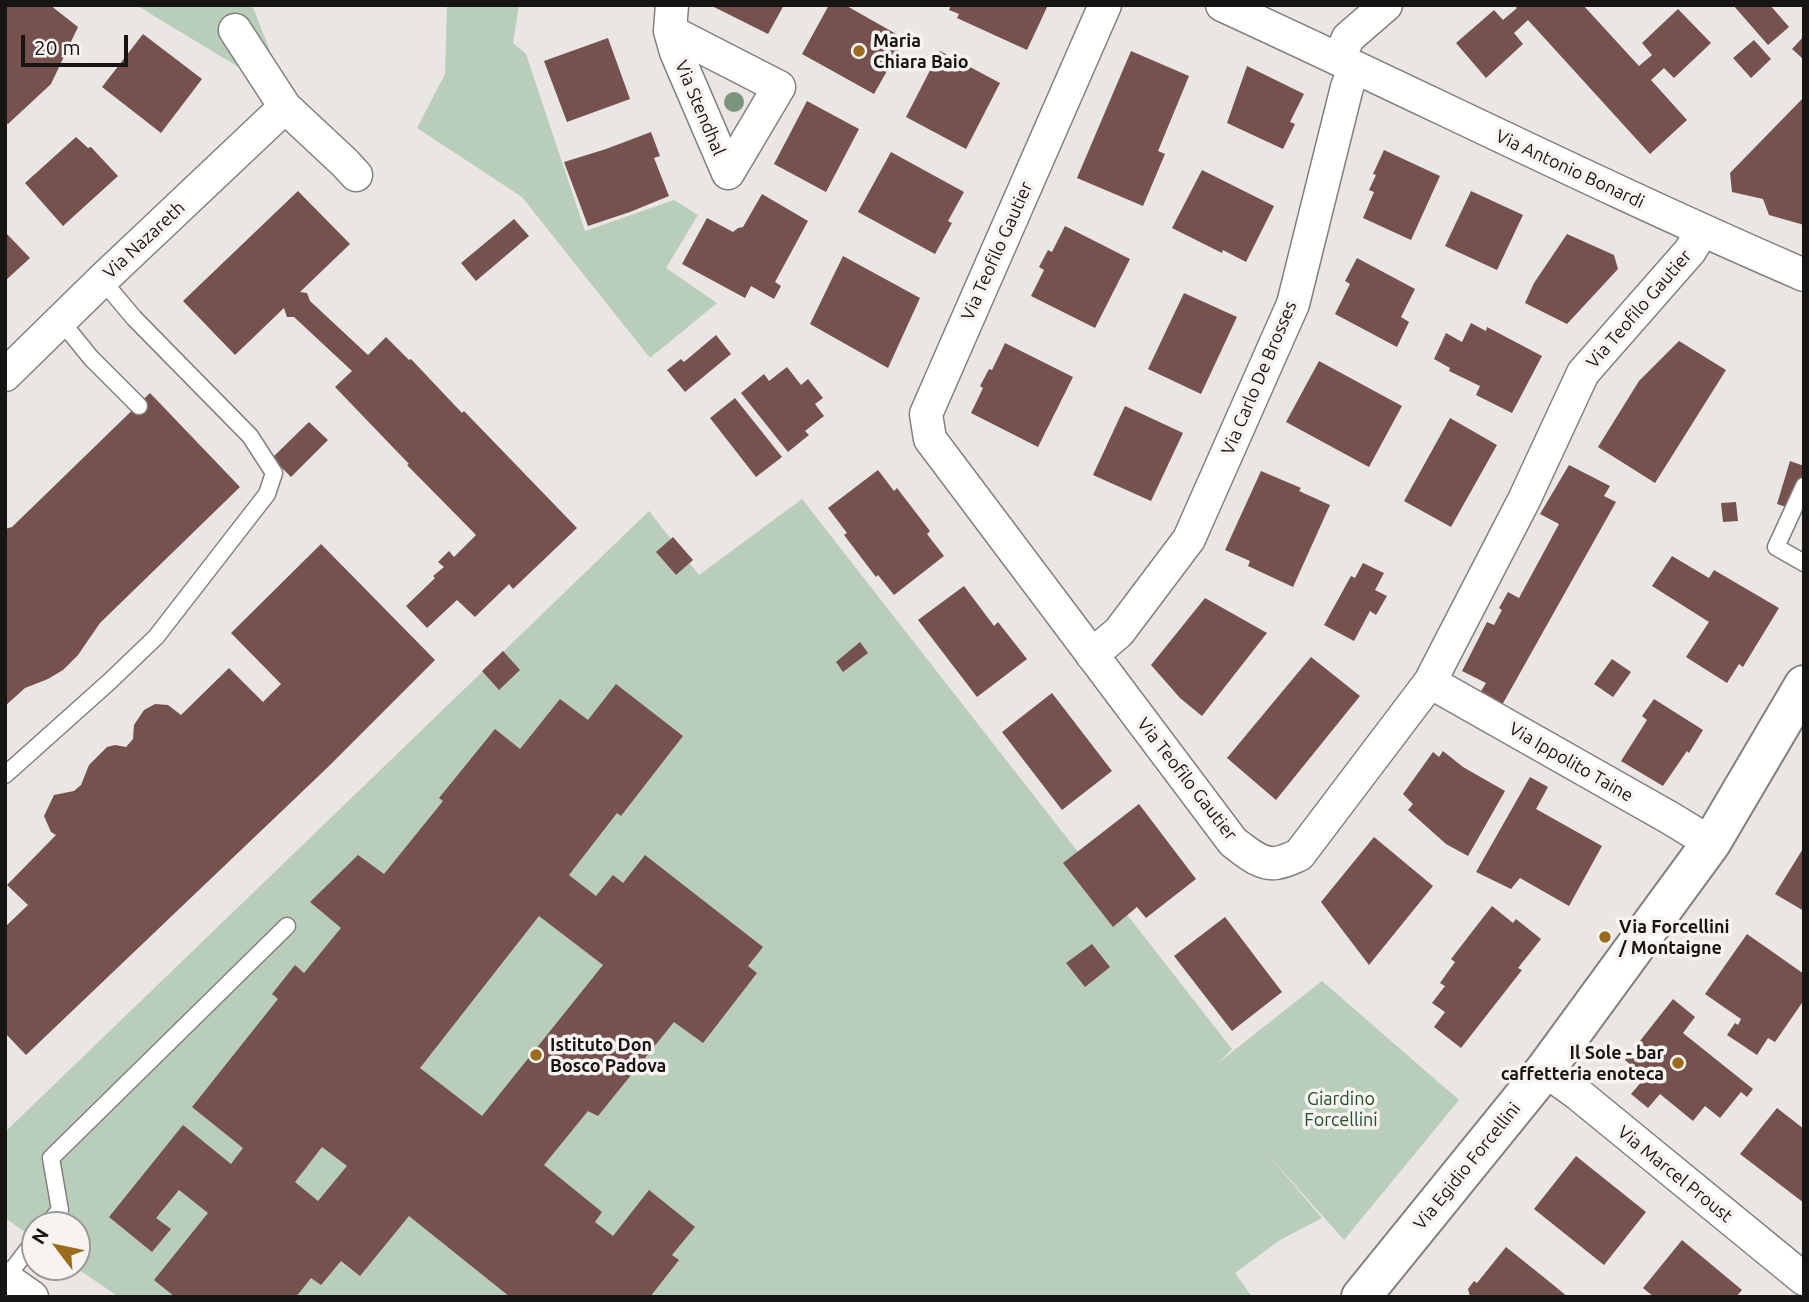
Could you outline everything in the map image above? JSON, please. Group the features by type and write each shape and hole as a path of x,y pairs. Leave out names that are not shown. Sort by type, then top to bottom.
{"street":[{"name":"Via Teofilo Gautier","path":"1105,5 926,414 930,439 1234,842 1258,859 1277,863 1299,855 1430,682 1524,500 1583,373 1690,251 1702,231"},
{"name":"Via Antonio Bonardi","path":"1222,5 1702,231 1804,275"},
{"path":"1347,63 1348,38 1386,5"},
{"path":"235,30 285,107 356,175"},
{"name":"Via Carlo De Brosses","path":"1092,655 1119,632 1189,539 1293,304 1347,87 1347,63"},
{"name":"Via Nazareth","path":"5,375 285,107"},
{"name":"Via Ippolito Taine","path":"1430,682 1711,843"},
{"name":"Via Egidio Forcellini","path":"1361,1297 1545,1070 1711,843 1801,697"},
{"name":"Via Marcel Proust","path":"1545,1070 1803,1278"},
{"path":"6,1278 32,1297"},
{"path":"1787,1297 1803,1278"}],"lane":[{"path":"5,775 156,637 267,494 274,473 250,436 134,318 102,280"},
{"path":"61,321 91,358 139,406"},
{"path":"1804,486 1776,547 1804,563"},
{"path":"59,1211 51,1158 287,926"},
{"path":"6,1278 21,1258"}],"green space":[{"path":"136,5 252,5 270,51 250,74"},
{"path":"447,5 519,5 513,43 526,54 585,231 674,200 698,215 666,268 717,303 650,358 522,197 417,128 445,74"},
{"name":"Giardino Forcellini","path":"802,499 1232,1049 1218,1063 1322,981 1459,1100 1344,1240 1263,1149 1322,1218 1280,1240 1235,1273 1252,1297 119,1297 91,1278 91,1211 21,1211 21,1229 5,1218 5,1132 649,511 699,575"}],"building":[{"path":"5,5 50,5 78,27 51,84 8,124 5,122"},
{"path":"710,5 784,5 768,34"},
{"path":"829,5 845,5 905,39 874,94 802,54"},
{"path":"951,5 1048,5 1027,50 957,18 959,14 949,10"},
{"path":"1514,5 1583,5 1639,66 1652,55 1642,43 1678,9 1711,43 1674,78 1664,68 1651,80 1687,120 1650,154 1528,20 1514,33 1523,44 1486,78 1456,43 1494,10 1503,20 1517,8"},
{"path":"1733,5 1770,5 1789,27 1768,45"},
{"path":"143,34 202,79 161,133 102,87"},
{"path":"1804,36 1804,57 1802,58 1792,49"},
{"path":"608,38 630,99 567,122 544,61"},
{"path":"1754,40 1771,59 1751,78 1733,58"},
{"path":"940,51 1000,83 966,149 906,117"},
{"path":"1131,51 1189,76 1158,151 1165,154 1143,206 1077,178"},
{"path":"1247,66 1304,94 1290,122 1295,124 1283,149 1227,123"},
{"path":"1804,97 1804,225 1769,215 1763,199 1732,192 1730,173"},
{"path":"807,101 859,129 826,192 774,164"},
{"path":"651,132 660,156 654,158 669,196 588,226 564,162"},
{"path":"76,137 88,148 91,147 118,176 63,226 25,183"},
{"path":"1384,150 1440,176 1411,240 1363,218 1374,192 1369,190 1376,175 1373,174"},
{"path":"891,152 964,192 948,221 952,223 935,254 858,212"},
{"path":"1202,170 1274,206 1246,262 1172,228"},
{"path":"298,191 350,244 300,292 307,293 310,301 368,355 386,337 411,359 462,413 464,411 577,528 513,589 509,584 475,617 457,600 427,628 406,606 444,567 438,562 449,551 454,557 476,535 335,387 352,371 294,317 287,317 284,308 235,355 183,301"},
{"path":"1471,191 1523,215 1497,270 1445,246"},
{"path":"762,194 808,221 775,282 781,286 774,299 751,286 745,298 682,264 707,218 733,232 743,227"},
{"path":"514,219 529,236 476,281 461,263"},
{"path":"1065,226 1130,259 1095,328 1031,296 1044,270 1039,267 1048,250 1052,252"},
{"path":"5,232 30,258 5,281"},
{"path":"1567,234 1614,255 1618,269 1567,324 1525,303 1534,283"},
{"path":"843,256 920,298 888,368 810,324"},
{"path":"1357,258 1415,289 1401,317 1409,322 1397,347 1335,314 1350,284 1345,281"},
{"path":"1184,293 1237,317 1201,394 1148,369"},
{"path":"1471,323 1486,331 1487,327 1542,356 1512,413 1476,395 1480,386 1449,371 1450,368 1434,359 1446,333 1462,342"},
{"path":"716,335 731,354 685,392 667,370 681,359 684,362"},
{"path":"1679,341 1726,370 1655,483 1598,447 1639,381"},
{"path":"1005,343 1073,377 1038,447 971,413 983,388 980,386 989,369 992,370"},
{"path":"1319,361 1402,406 1369,467 1286,422"},
{"path":"787,367 801,385 808,379 823,398 815,404 824,416 805,431 809,435 788,452 741,393 764,374 769,381"},
{"path":"150,393 240,487 100,623 78,655 63,670 25,688 5,706 5,529 12,527"},
{"path":"735,398 782,457 756,477 710,418"},
{"path":"1125,406 1183,433 1151,501 1093,475"},
{"path":"1450,418 1497,445 1451,527 1404,501"},
{"path":"309,422 328,440 291,477 272,458"},
{"path":"1790,461 1804,466 1804,513 1777,504"},
{"path":"1569,465 1610,486 1604,496 1616,502 1502,705 1480,693 1486,683 1462,671 1487,622 1494,625 1508,592 1519,598 1559,524 1540,514"},
{"path":"878,470 894,491 897,488 930,531 927,534 944,556 894,595 878,575 876,577 844,535 847,533 828,508"},
{"path":"1261,471 1301,488 1299,491 1330,505 1293,587 1248,566 1250,561 1225,550"},
{"path":"1736,502 1738,521 1723,522 1721,503"},
{"path":"673,537 693,560 676,575 656,552"},
{"path":"321,544 435,660 327,768 26,1055 5,1033 5,927 28,905 7,885 56,835 51,832 44,816 54,795 74,791 81,785 89,765 107,747 126,747 133,739 134,725 144,710 155,704 168,705 181,715 229,668 263,702 281,684 231,633"},
{"path":"1672,556 1709,578 1714,570 1779,608 1743,667 1739,664 1727,683 1686,657 1709,622 1652,586"},
{"path":"1363,563 1384,573 1375,590 1387,596 1376,615 1370,611 1354,641 1324,625 1351,576 1355,578"},
{"path":"964,586 994,626 998,622 1027,659 977,697 918,620"},
{"path":"1205,598 1267,633 1202,716 1180,698 1151,665"},
{"path":"860,642 868,653 843,672 836,662"},
{"path":"503,651 520,670 499,690 482,671"},
{"path":"1311,657 1360,696 1276,800 1227,758"},
{"path":"1612,659 1631,672 1613,697 1594,684"},
{"path":"616,684 683,736 621,816 617,813 569,875 596,896 613,875 623,883 645,855 763,947 748,966 757,973 703,1043 674,1022 598,1116 588,1111 544,1165 602,1212 595,1222 613,1236 649,1190 695,1227 672,1255 679,1260 650,1297 510,1297 409,1216 360,1276 341,1261 321,1285 311,1278 296,1297 175,1297 154,1280 208,1213 179,1190 156,1218 171,1229 152,1252 109,1217 183,1125 231,1164 243,1148 192,1107 278,999 272,994 295,965 304,973 341,928 310,902 358,855 384,874 443,801 439,798 495,729 520,749 560,699 588,720","holes":["539,916 603,965 482,1116 420,1068","322,1147 347,1166 318,1201 295,1182"]},
{"path":"1052,693 1112,771 1062,810 1002,732"},
{"path":"1654,699 1703,730 1663,786 1621,761 1647,720 1642,716"},
{"path":"1443,751 1463,767 1505,791 1468,856 1446,844 1408,810 1413,804 1403,794 1433,752 1439,757"},
{"path":"1530,777 1548,787 1536,809 1602,846 1569,906 1520,878 1511,889 1476,872"},
{"path":"1139,804 1196,879 1146,918 1137,907 1113,927 1063,863"},
{"path":"1374,837 1433,886 1369,965 1321,902"},
{"path":"1804,847 1804,911 1775,894"},
{"path":"1492,906 1513,923 1516,919 1541,939 1518,968 1522,970 1461,1048 1434,1027 1445,1012 1432,1003 1445,986 1440,983 1455,962 1451,959"},
{"path":"1225,917 1282,992 1232,1031 1174,956"},
{"path":"1747,934 1804,974 1804,1000 1775,1042 1768,1038 1757,1055 1727,1035 1741,1019 1705,994"},
{"path":"1092,944 1110,967 1085,987 1066,963"},
{"path":"1673,999 1695,1017 1683,1033 1753,1089 1747,1097 1741,1092 1720,1118 1705,1106 1693,1121 1660,1094 1648,1108 1631,1094 1643,1080 1643,1075 1625,1060"},
{"path":"1777,1108 1804,1129 1804,1203 1740,1154"},
{"path":"1576,1156 1646,1212 1604,1265 1534,1209"},
{"path":"1682,1240 1742,1290 1736,1297 1654,1297 1643,1288"},
{"path":"1506,1247 1568,1297 1470,1297 1468,1289 1474,1281 1477,1283"}],"place":[{"name":"Maria Chiara Baio","path":"859,51"},
{"name":"Via Forcellini / Montaigne","path":"1605,937"},
{"name":"Istituto Don Bosco Padova","path":"536,1055"},
{"name":"Il Sole - bar caffetteria enoteca","path":"1678,1063"}]}
